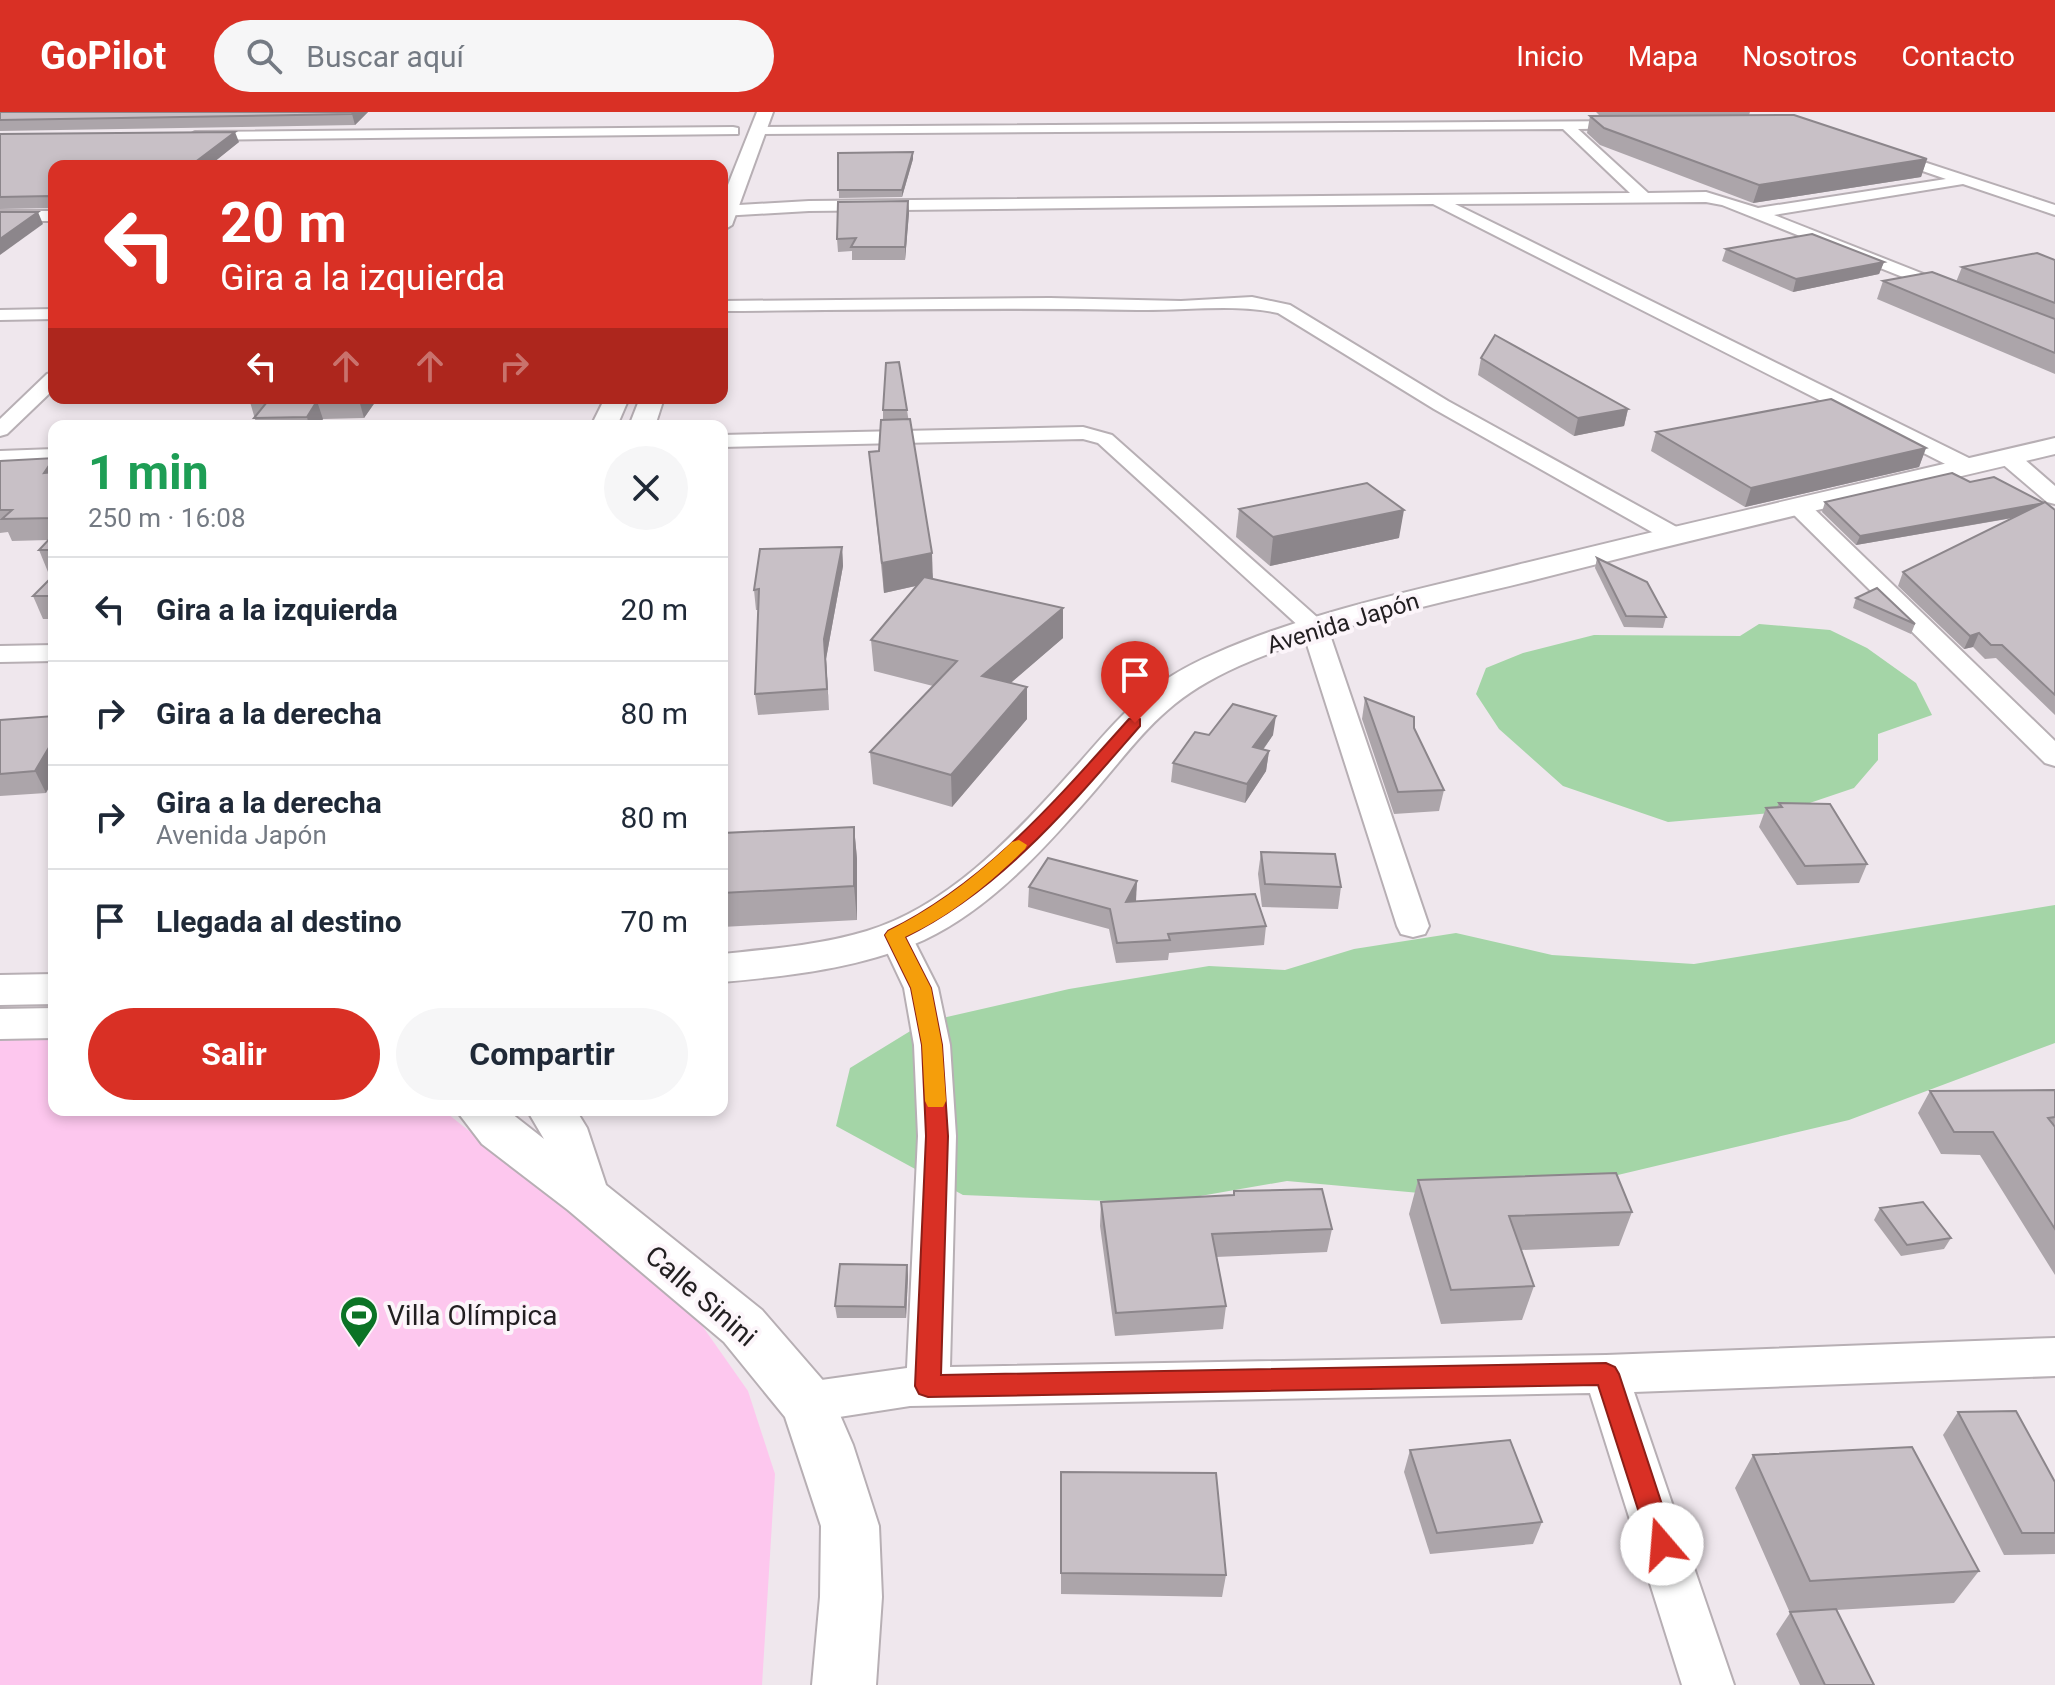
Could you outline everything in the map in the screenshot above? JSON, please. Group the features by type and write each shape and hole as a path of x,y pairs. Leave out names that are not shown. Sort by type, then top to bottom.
{"street":[{"path":"723,154 742,112"},
{"path":"728,205 765,112"},
{"path":"757,131 1646,125"},
{"path":"1567,126 1643,197"},
{"path":"183,136 733,131"},
{"path":"1875,150 2055,210"},
{"path":"1757,213 1966,180"},
{"path":"728,215 809,206 1706,197 1726,201 1970,298"},
{"path":"1434,199 1969,467"},
{"path":"0,216 48,216"},
{"path":"728,306 1050,303 1181,306 1252,302 1284,309 1441,405 1674,535"},
{"path":"0,315 48,314"},
{"path":"0,430 48,384"},
{"path":"728,441 1095,434 1105,439 1314,626 1413,926"},
{"name":"Avenida Japón","path":"728,967 778,963 885,940 934,916 980,883 1066,800 1152,703 1210,668 1314,626 1674,535 2055,446"},
{"path":"0,457 48,455"},
{"path":"2008,457 2055,497"},
{"path":"1800,508 2055,757"},
{"path":"0,654 48,653"},
{"path":"895,935 921,988 932,1045 937,1136 928,1386"},
{"path":"0,990 48,989"},
{"path":"0,1024 48,1023"},
{"name":"Calle Sinini","path":"485,1116 499,1131 585,1196 743,1326 807,1402 825,1445 850,1526 851,1597 844,1685"},
{"path":"555,1116 564,1128 585,1196"},
{"path":"807,1402 928,1386 1606,1374 2055,1357"},
{"path":"1606,1374 1708,1685"}],"shaded area":[{"path":"1759,624 1830,630 1867,648 1916,683 1932,715 1878,734 1878,760 1854,788 1783,812 1668,822 1563,786 1499,729 1476,694 1486,668 1523,653 1594,635 1740,636"},
{"path":"2055,905 2055,1043 1849,1120 1508,1201 1287,1181 1160,1203 963,1195 836,1126 850,1068 925,1022 1069,989 1209,966 1285,970 1354,949 1456,933 1552,955 1694,964"},
{"name":"Villa Olímpica","path":"48,1026 48,1116 450,1116 689,1307 748,1391 775,1474 762,1685 0,1685 0,1029"}],"building":[{"path":"0,112 354,112 0,120"},
{"path":"1794,115 1927,159 1759,185 1604,128 1590,116"},
{"path":"235,132 198,160 48,160 48,196 0,197 0,134"},
{"path":"913,152 902,190 838,190 838,153"},
{"path":"908,201 905,247 851,247 856,238 837,239 838,202"},
{"path":"0,212 38,212 0,239"},
{"path":"1812,234 1884,262 1796,279 1726,249"},
{"path":"2037,253 2055,260 2055,303 1962,267"},
{"path":"1932,272 2055,319 2055,353 1883,281"},
{"path":"1495,335 1628,409 1578,418 1481,358"},
{"path":"899,362 907,410 883,410 886,363"},
{"path":"1831,399 1926,448 1751,488 1656,432"},
{"path":"265,404 315,404 307,417 254,418"},
{"path":"910,419 932,553 882,563 869,452 879,451 881,420"},
{"path":"48,458 44,473 48,473 48,518 2,519 12,510 0,510 0,461"},
{"path":"1952,473 1970,482 1994,477 2044,503 1860,536 1825,502"},
{"path":"1367,483 1404,510 1273,537 1239,509"},
{"path":"2045,502 2055,510 2055,695 2002,645 1991,645 1979,633 1970,636 1903,572"},
{"path":"48,540 48,550 39,550"},
{"path":"842,547 824,639 827,689 755,694 759,589 754,590 760,549"},
{"path":"1597,558 1647,582 1666,617 1626,616"},
{"path":"924,577 1063,608 982,676 1027,687 951,775 870,752 957,661 871,640"},
{"path":"48,581 48,596 33,596"},
{"path":"1877,588 1915,624 1856,598"},
{"path":"1365,698 1414,717 1414,728 1444,790 1398,792"},
{"path":"1233,704 1276,716 1253,747 1269,751 1247,784 1173,763 1195,732 1209,735"},
{"path":"48,716 48,749 35,771 0,774 0,720"},
{"path":"1779,803 1830,804 1867,864 1805,866 1766,808 1782,807"},
{"path":"854,827 854,886 728,893 728,833"},
{"path":"1261,852 1335,854 1341,887 1265,884"},
{"path":"1048,858 1137,881 1126,902 1255,894 1266,926 1168,934 1170,940 1117,943 1110,909 1029,887"},
{"path":"2055,1090 2055,1117 2048,1118 2055,1127 2055,1229 1993,1132 1954,1132 1930,1091"},
{"path":"1616,1173 1632,1212 1509,1216 1534,1286 1451,1290 1418,1180"},
{"path":"1322,1189 1332,1229 1212,1234 1226,1306 1116,1313 1101,1202 1234,1195 1234,1191"},
{"path":"1923,1202 1951,1238 1907,1245 1880,1208"},
{"path":"840,1264 907,1265 905,1307 835,1306"},
{"path":"2016,1411 2055,1482 2055,1533 2022,1533 1958,1412"},
{"path":"1510,1440 1542,1522 1437,1533 1410,1450"},
{"path":"1912,1447 1979,1571 1810,1581 1753,1455"},
{"path":"1061,1472 1216,1473 1226,1575 1061,1573"},
{"path":"1836,1609 1874,1685 1825,1685 1790,1612"}],"slow traffic":[{"path":"935,1101 932,1045 921,988 895,935 934,916 980,883 1019,845"}],"place":[{"name":"Villa Olímpica","path":"359,1349"}],"route":[{"path":"1135,723 1066,800 980,883 934,916 895,935 921,988 932,1045 937,1136 928,1386 1606,1374 1662,1544"}]}
